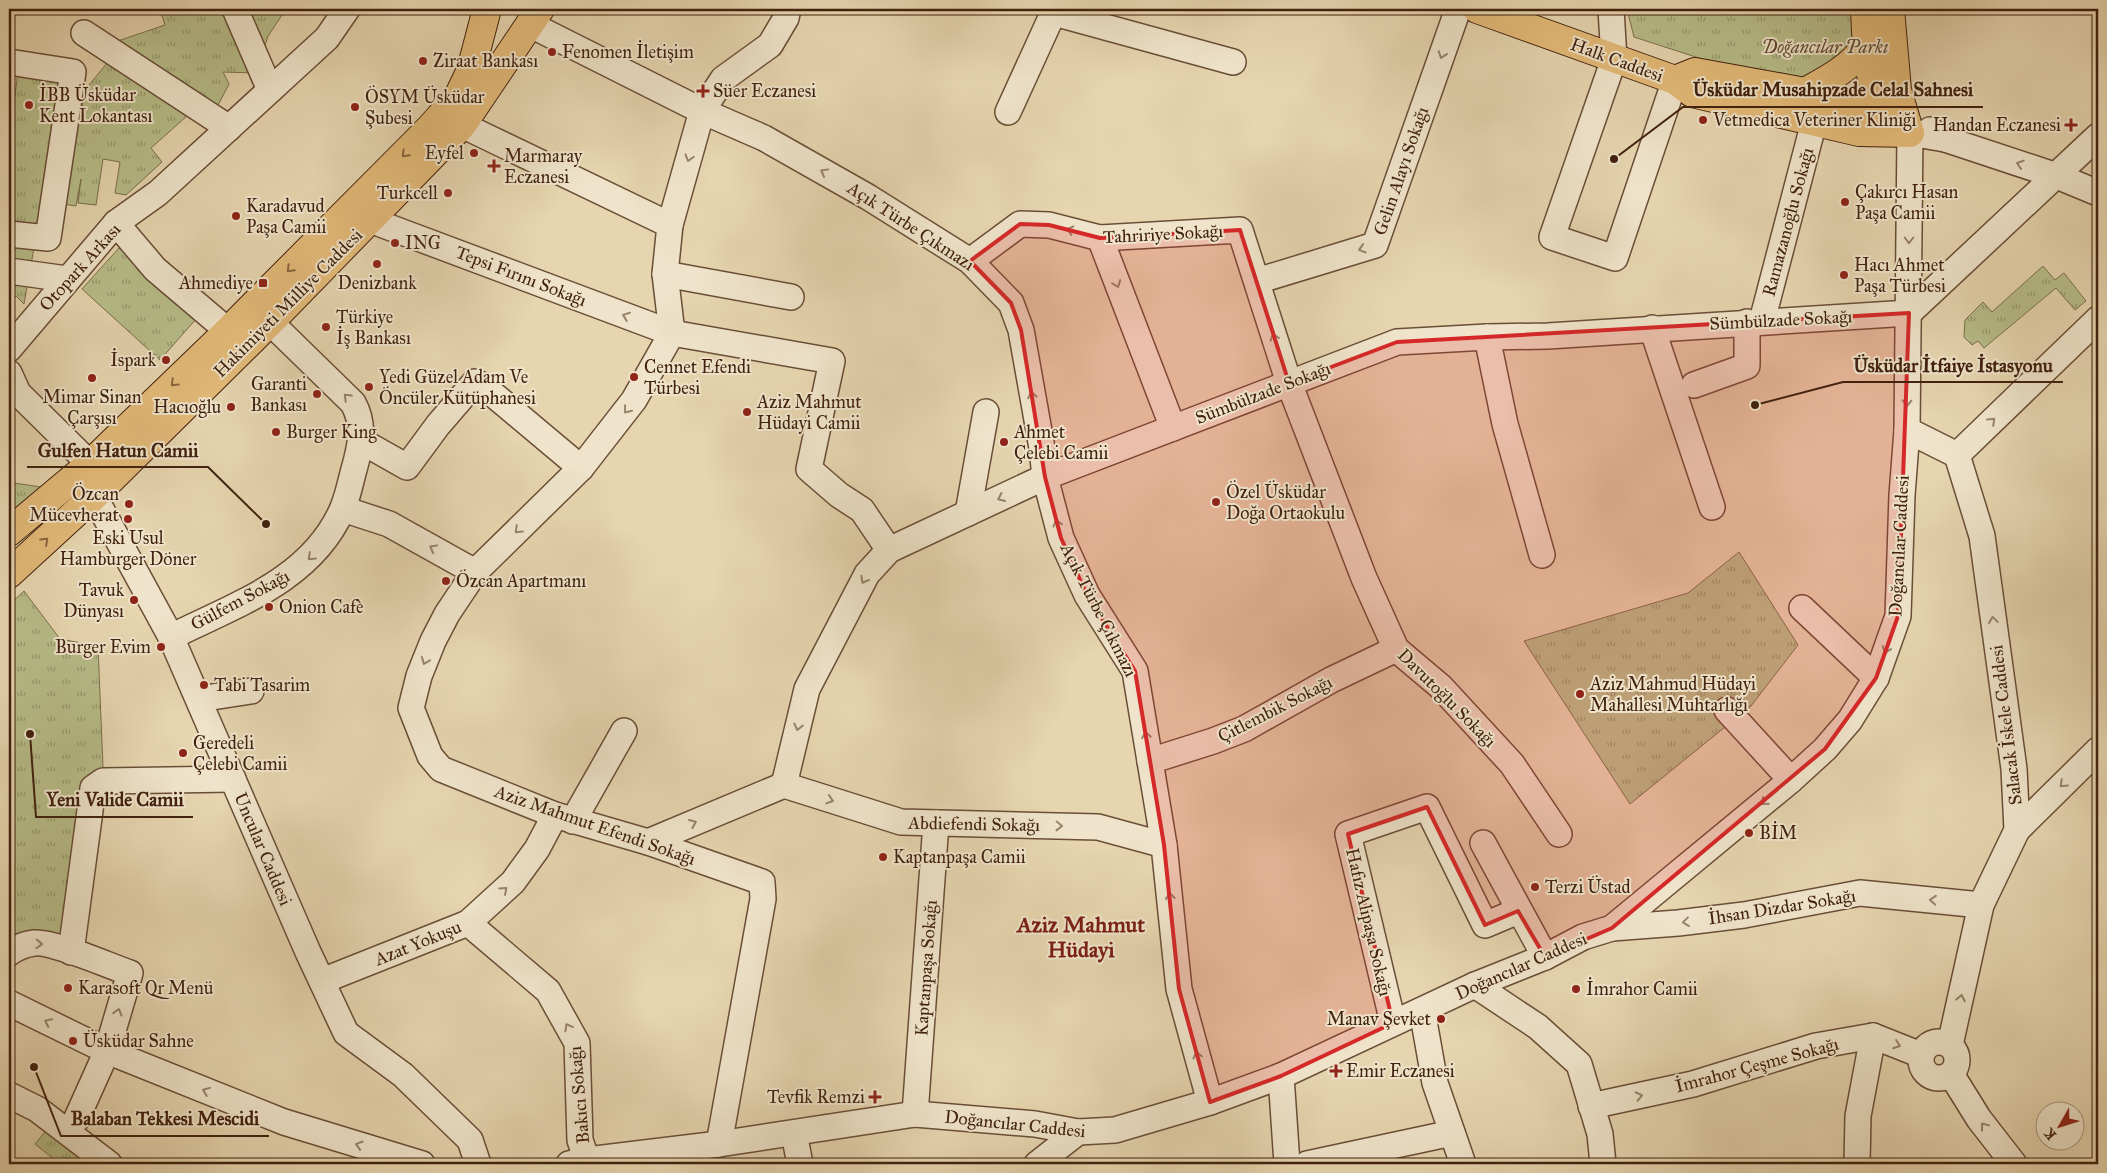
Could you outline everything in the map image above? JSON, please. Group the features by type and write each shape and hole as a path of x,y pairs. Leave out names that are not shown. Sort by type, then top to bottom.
{"main road":[{"name":"Hakimiyeti Milliye Caddesi","path":"11,528 90,464 228,331 430,128 458,97 471,70 487,9"},
{"name":"Halk Caddesi","path":"1477,9 1675,80 1692,93 1859,132 1899,129"},
{"path":"1865,9 1866,46 1899,129"},
{"path":"1890,9 1899,129"},
{"name":"Hakimiyeti Milliye Caddesi","path":"9,574 94,496 270,322 462,125 536,17"},
{"path":"1805,92 1846,68 1856,60 1866,46"},
{"path":"1675,80 1695,72 1805,92 1899,129"},
{"path":"1805,92 1814,122"}],"street":[{"path":"235,9 270,90"},
{"name":"Otopark Arkası","path":"9,349 116,223 158,193 327,38 347,9"},
{"path":"672,333 665,274 670,225 702,111 723,79 770,45 786,18 788,9"},
{"name":"Gelin Alayı Sokağı","path":"1256,281 1375,245 1458,9"},
{"path":"1611,9 1614,59 1552,237 1615,258 1675,80"},
{"path":"1008,112 1054,11 1233,62"},
{"name":"Açık Türbe Çıkmazı","path":"536,17 702,111 764,138 868,197 970,261 1011,304 1021,330 1042,448 1045,478 1061,538 1087,596 1135,671 1164,845 1179,989 1210,1102"},
{"path":"84,33 229,128"},
{"path":"9,62 74,72 48,238 14,234 10,276 68,279"},
{"name":"Ramazanoğlu Sokağı","path":"1694,385 1748,366 1754,321 1814,122"},
{"path":"462,125 670,225"},
{"path":"1899,129 1945,139 2057,176 2098,193"},
{"name":"Doğancılar Caddesi","path":"581,1163 915,1114 1035,1124 1078,1132 1114,1130 1210,1102 1281,1076 1475,985 1545,957 1583,937 1612,928 1791,780 1825,749 1850,720 1876,678 1898,616 1902,495 1907,430 1909,313 1899,129"},
{"path":"1909,313 2098,136"},
{"name":"Tepsi Fırını Sokağı","path":"370,220 672,333 832,360 809,469 839,495 862,510 889,550"},
{"path":"116,223 155,269 228,331"},
{"name":"Tahririye Sokağı","path":"970,261 1020,224 1049,225 1100,238 1240,230 1289,383"},
{"path":"1100,238 1173,428"},
{"path":"665,274 791,297"},
{"name":"Sümbülzade Sokağı","path":"889,550 1045,478 1397,342 1548,336 1754,321 1909,313"},
{"path":"1907,430 1957,455 2098,320"},
{"name":"Gülfem Sokağı","path":"171,637 286,578 316,552 343,509 361,441 361,425 358,411 353,403 270,322"},
{"path":"1652,328 1712,507"},
{"name":"Aziz Mahmut Efendi Sokağı","path":"672,333 634,400 581,468 476,572 447,614 433,641 419,676 411,708 430,756 441,768 564,818 648,842 762,882 763,899 719,1144"},
{"path":"1487,337 1505,424 1542,555"},
{"path":"12,380 90,464"},
{"path":"361,441 407,467 438,425 475,382 482,385 581,468"},
{"name":"Davutoğlu Sokağı","path":"1289,383 1364,578 1396,649 1441,687 1512,764 1559,834"},
{"path":"968,513 986,412"},
{"name":"Salacak İskele Caddesi","path":"1950,1045 1981,905 2017,830 2014,769 1982,536 1957,455"},
{"name":"Uncular Caddesi","path":"94,496 171,637 346,1033 402,1075 470,1140 478,1164"},
{"path":"343,509 389,524 476,572"},
{"path":"648,842 784,785 807,689 866,574 889,550"},
{"path":"1802,608 1876,678"},
{"name":"Çitlembik Sokağı","path":"1150,761 1244,729 1331,680 1396,649"},
{"path":"198,699 251,691"},
{"path":"1727,710 1791,780"},
{"name":"Azat Yokuşu","path":"322,981 468,923 514,882 537,849 564,818 624,731"},
{"path":"2017,830 2098,750"},
{"path":"70,952 93,788 103,781 233,779"},
{"name":"Abdiefendi Sokağı","path":"784,785 901,822 1098,827 1164,845"},
{"name":"Hafız Alipaşa Sokağı","path":"1393,1022 1348,834 1427,807 1485,925 1518,911"},
{"name":"Kaptanpaşa Sokağı","path":"915,1114 936,823"},
{"path":"1483,843 1518,911 1545,957"},
{"name":"İhsan Dizdar Sokağı","path":"1612,928 1744,915 1860,893 1981,905"},
{"name":"Bakıcı Sokağı","path":"468,923 548,991 577,1043 581,1163"},
{"path":"9,953 18,947 34,943 51,945 130,973 107,1051 76,1120"},
{"path":"1475,985 1538,1027 1579,1064 1600,1134 1603,1164"},
{"path":"9,1003 107,1051 284,1122 422,1164"},
{"path":"1422,1010 1435,1083 1462,1164"},
{"path":"1857,1164 1858,1116 1873,1036 1921,1055"},
{"name":"İmrahor Çeşme Sokağı","path":"1591,1106 1693,1084 1816,1046 1873,1036"},
{"path":"1933,1042 1945,1042 1950,1045 1954,1049 1958,1060 1951,1074 1940,1078 1929,1076 1922,1066 1921,1055 1928,1045 1933,1042"},
{"path":"1951,1074 1979,1119 2014,1164"},
{"path":"1281,1076 1287,1164"},
{"path":"9,1095 38,1109 108,1164"},
{"path":"1037,1164 1078,1132"},
{"path":"794,1133 800,1164"},
{"path":"1307,1164 1362,1158 1452,1133"}],"highlighted area":[{"path":"1020,224 1049,225 1100,238 1240,230 1289,383 1397,342 1909,313 1898,616 1876,678 1825,749 1612,928 1545,957 1518,911 1485,925 1427,807 1348,834 1393,1023 1281,1076 1210,1102 1179,989 1164,845 1135,671 1087,595 1061,538 1045,477 1021,330 1011,303 970,261"}],"green space":[{"path":"160,9 286,9 268,36 256,73 223,72 229,84 217,107 188,115 151,148 162,162 126,195 115,193 120,162 103,159 96,205 78,203 81,179 76,206 49,202 45,235 9,230 9,142 19,64 77,69 73,104 82,106 85,90 108,62 94,49 165,25"},
{"name":"Doğancılar Parkı","path":"1627,9 1878,9 1831,87 1739,71 1634,37"},
{"path":"9,237 35,242 24,304 16,296 9,304"},
{"path":"119,248 197,318 160,360 82,289"},
{"path":"2043,266 2055,280 2064,273 2086,301 2075,310 2056,288 1984,348 1978,341 1972,345 1964,337 1965,320 1983,302 1992,312"},
{"path":"14,483 41,487 10,516"},
{"path":"1739,552 1798,645 1751,706 1630,804 1524,641 1688,593"},
{"path":"24,591 60,639 98,646 103,767 67,944 9,946 9,605"},
{"path":"48,1128 94,1164 60,1164 35,1144"}],"place":[{"name":"Fenomen İletişim","path":"552,52"},
{"name":"Ziraat Bankası","path":"423,61"},
{"name":"Süer Eczanesi","path":"703,91"},
{"name":"İBB Üsküdar Kent Lokantası","path":"29,105"},
{"name":"ÖSYM Üsküdar Şubesi","path":"355,107"},
{"name":"Vetmedica Veteriner Kliniği","path":"1703,120"},
{"name":"Handan Eczanesi","path":"2071,125"},
{"name":"Eyfel","path":"474,153"},
{"name":"Üsküdar Musahipzade Celal Sahnesi","path":"1614,159"},
{"name":"Marmaray Eczanesi","path":"494,166"},
{"name":"Turkcell","path":"448,193"},
{"name":"Çakırcı Hasan Paşa Camii","path":"1845,202"},
{"name":"Karadavud Paşa Camii","path":"236,216"},
{"name":"ING","path":"395,243"},
{"name":"Denizbank","path":"377,264"},
{"name":"Hacı Ahmet Paşa Türbesi","path":"1844,275"},
{"name":"Ahmediye","path":"263,283"},
{"name":"Türkiye İş Bankası","path":"326,327"},
{"name":"İspark","path":"166,360"},
{"name":"Cennet Efendi Türbesi","path":"634,377"},
{"name":"Mimar Sinan Çarşısı","path":"92,378"},
{"name":"Yedi Güzel Adam Ve Öncüler Kütüphanesi","path":"369,387"},
{"name":"Garanti Bankası","path":"317,394"},
{"name":"Üsküdar İtfaiye İstasyonu","path":"1755,405"},
{"name":"Hacıoğlu","path":"231,407"},
{"name":"Aziz Mahmut Hüdayi Camii","path":"747,412"},
{"name":"Burger King","path":"276,432"},
{"name":"Ahmet Çelebi Camii","path":"1004,442"},
{"name":"Özel Üsküdar Doğa Ortaokulu","path":"1216,502"},
{"name":"Özcan Mücevherat","path":"129,504"},
{"name":"Eski Usul Hamburger Döner","path":"128,519"},
{"name":"Gulfen Hatun Camii","path":"266,524"},
{"name":"Özcan Apartmanı","path":"446,581"},
{"name":"Tavuk Dünyası","path":"134,600"},
{"name":"Onion Cafè","path":"269,607"},
{"name":"Burger Evim","path":"161,647"},
{"name":"Tabi Tasarim","path":"204,685"},
{"name":"Aziz Mahmud Hüdayi Mahallesi Muhtarlığı","path":"1580,694"},
{"name":"Yeni Valide Camii","path":"30,734"},
{"name":"Geredeli Çelebi Camii","path":"183,753"},
{"name":"BİM","path":"1749,833"},
{"name":"Kaptanpaşa Camii","path":"883,857"},
{"name":"Terzi Üstad","path":"1535,887"},
{"name":"Karasoft Qr Menü","path":"68,988"},
{"name":"İmrahor Camii","path":"1576,989"},
{"name":"Manav Şevket","path":"1441,1019"},
{"name":"Üsküdar Sahne","path":"73,1041"},
{"name":"Balaban Tekkesi Mescidi","path":"34,1067"},
{"name":"Emir Eczanesi","path":"1336,1071"},
{"name":"Tevfik Remzi","path":"875,1097"}],"district":[{"name":"Aziz Mahmut Hüdayi","path":"1081,936"}]}
